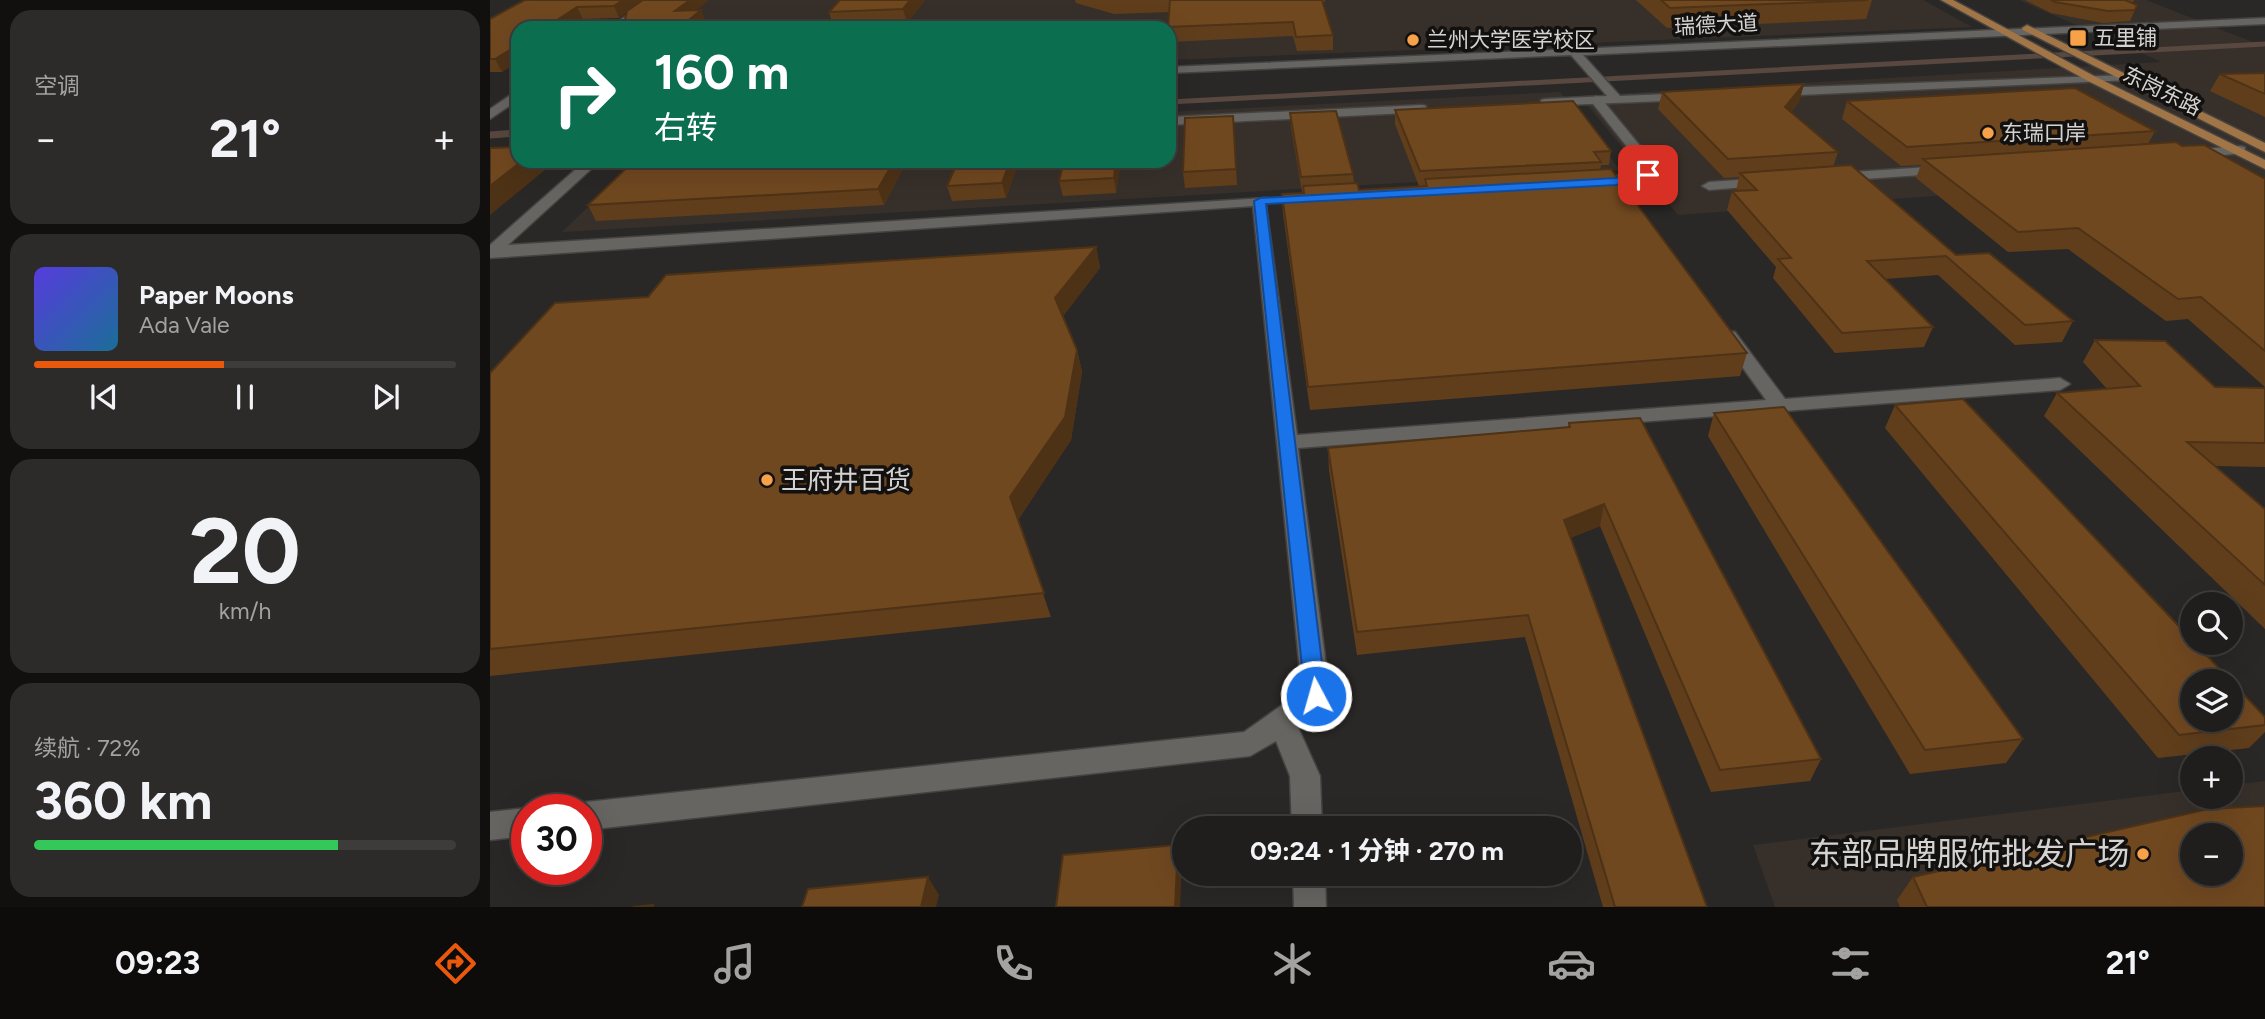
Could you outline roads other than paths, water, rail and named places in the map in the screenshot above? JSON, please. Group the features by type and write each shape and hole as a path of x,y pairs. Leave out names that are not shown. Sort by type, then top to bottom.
{"main road":[{"name":"东岗东路","path":"1946,0 2092,79 2240,150 2265,165"},
{"name":"东岗东路","path":"2009,19 2265,148"}],"street":[{"path":"624,21 654,0"},
{"name":"瑞德大道","path":"1176,70 2265,21"},
{"path":"1574,52 1612,94"},
{"path":"1767,93 2127,78"},
{"path":"1528,104 1596,100 1612,94 1697,96"},
{"path":"491,109 511,99"},
{"path":"1575,184 1620,187 1648,175 1650,167 1596,100"},
{"path":"1176,121 1432,108"},
{"path":"2170,155 2240,150"},
{"path":"491,252 585,168"},
{"path":"1821,178 1960,169"},
{"path":"1709,186 1779,181"},
{"path":"491,252 1266,201 1287,442 1316,696 1251,744 602,814"},
{"path":"1723,327 1780,405"},
{"path":"1287,442 2060,384"},
{"path":"1282,721 1305,776 1307,816"},
{"path":"490,826 511,824"},
{"path":"1309,886 1310,907"}],"waterway":[{"path":"1176,102 2265,44"},
{"path":"490,135 511,134"}],"place":[{"name":"五里铺","path":"2078,38"},
{"name":"兰州大学医学校区","path":"1413,40"},
{"name":"东瑞口岸","path":"1988,133"},
{"name":"王府井百货","path":"767,480"},
{"name":"东部品牌服饰批发广场","path":"2143,854"}]}
